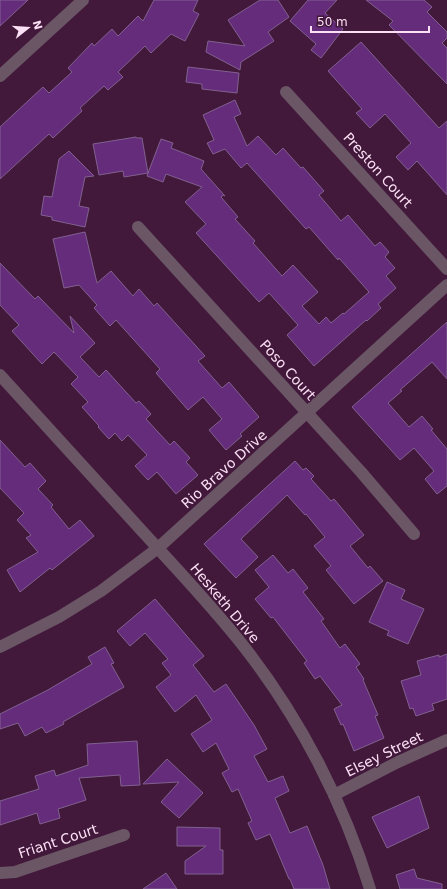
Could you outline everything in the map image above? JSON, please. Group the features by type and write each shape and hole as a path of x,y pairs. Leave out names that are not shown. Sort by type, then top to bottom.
{"street":[{"path":"0,76 83,0"},
{"name":"Preston Court","path":"286,92 447,269"},
{"name":"Poso Court","path":"138,228 361,472 414,534"},
{"name":"Rio Bravo Drive","path":"0,647 59,617 101,590 158,548 447,285"},
{"name":"Hesketh Drive","path":"0,375 210,605 245,648 277,693 306,740 334,795 348,827 370,889"},
{"name":"Elsey Street","path":"334,795 398,762 447,740"},
{"name":"Friant Court","path":"0,873 15,872 124,835"}],"building":[{"path":"0,0 28,0 0,26"},
{"path":"154,0 198,0 193,11 199,14 185,41 171,34 151,53 145,46 118,72 123,77 108,90 104,86 80,108 82,111 53,138 49,134 0,179 0,127 43,87 49,93 72,72 68,68 92,43 94,46 112,29 118,36 138,16 143,21"},
{"path":"260,0 278,0 289,17 268,32 274,41 241,62 240,70 206,52 208,41 245,46 228,20"},
{"path":"308,0 337,0 325,13 343,29 321,58 311,50 316,44 290,21"},
{"path":"366,0 424,0 432,7 427,12 447,32 447,38 442,43 447,48 447,84 389,25 393,21"},
{"path":"361,42 439,128 447,121 447,195 417,161 408,170 396,157 411,143 385,114 370,128 356,113 362,109 328,71"},
{"path":"188,67 239,73 237,93 202,89 202,84 186,82"},
{"path":"235,100 241,114 234,117 247,146 258,136 276,155 283,148 301,168 303,167 324,191 319,195 341,221 348,215 375,246 380,242 389,252 385,257 395,268 386,276 396,288 378,304 381,308 314,366 287,335 298,325 269,293 259,302 196,233 206,224 185,202 202,187 166,174 163,182 147,176 161,139 173,143 171,148 204,161 201,169 225,196 223,195 221,197 238,217 235,219 255,241 253,243 282,276 293,265 318,292 302,306 319,324 326,317 331,323 343,313 344,314 369,292 309,227 306,229 247,163 241,168 225,149 213,154 207,143 214,140 203,115"},
{"path":"136,137 142,138 148,173 124,177 123,171 99,175 93,144"},
{"path":"69,151 94,176 85,177 79,206 89,208 85,227 52,220 52,217 41,215 44,196 52,197 59,159"},
{"path":"85,232 97,283 111,271 133,296 139,289 154,306 157,303 205,356 198,361 222,388 229,382 259,417 240,434 242,436 226,450 209,430 222,419 203,397 188,410 156,373 160,369 116,320 110,326 94,308 97,305 79,285 64,288 53,239"},
{"path":"0,263 35,299 38,296 74,333 70,316 95,343 80,357 99,377 106,370 136,403 139,401 151,414 146,419 170,445 174,441 190,458 186,462 198,475 176,494 157,472 148,480 135,466 147,455 128,435 122,441 115,433 109,439 98,427 99,426 82,407 88,402 71,384 78,377 54,352 42,364 12,331 19,325 0,305"},
{"path":"447,322 447,379 432,362 400,390 402,391 388,403 409,427 422,416 433,429 431,430 447,449 447,486 437,494 425,479 434,471 414,448 400,460 352,407"},
{"path":"0,440 25,467 30,463 46,481 38,489 53,505 51,507 69,529 80,520 94,536 52,570 50,568 20,592 7,570 38,552 26,538 31,535 17,520 24,513 0,488"},
{"path":"295,461 303,470 306,468 314,476 311,479 331,501 334,499 364,535 350,546 368,568 370,566 383,581 354,604 326,570 331,566 314,546 325,537 306,514 305,515 287,495 241,539 258,557 236,578 204,544"},
{"path":"273,555 288,573 293,569 308,588 303,592 324,619 321,621 340,648 345,644 360,664 356,667 364,679 363,680 378,715 375,716 384,738 354,751 343,724 341,725 334,709 342,705 320,676 315,679 304,663 307,661 273,617 271,618 255,599 269,587 255,570"},
{"path":"387,582 405,590 401,599 424,609 408,644 387,635 389,631 369,622"},
{"path":"155,599 204,656 193,665 214,692 226,684 254,725 267,749 254,756 268,782 283,776 289,791 275,798 290,833 307,826 323,865 330,889 294,889 270,834 256,840 248,823 252,821 238,789 232,792 222,773 229,769 216,743 203,752 191,734 212,720 196,695 175,712 156,687 171,675 162,663 168,659 145,633 130,646 117,631"},
{"path":"105,647 114,663 111,664 124,687 63,722 64,724 46,733 42,727 25,736 18,723 0,729 0,714 46,691 92,664 88,657"},
{"path":"447,654 447,699 432,704 434,710 416,716 413,708 410,709 401,681 421,675 417,661"},
{"path":"137,741 140,785 121,786 120,775 79,778 86,800 58,809 60,818 40,824 37,813 0,825 0,801 39,789 35,776 54,770 56,776 88,765 87,744"},
{"path":"167,759 203,793 179,818 161,802 179,782 143,784"},
{"path":"419,796 429,828 387,848 372,817"},
{"path":"177,827 220,828 220,850 223,850 223,874 185,874 185,861 206,846 177,846"},
{"path":"414,869 417,878 442,884 442,889 400,889 396,875"},
{"path":"166,873 177,889 143,889"}]}
